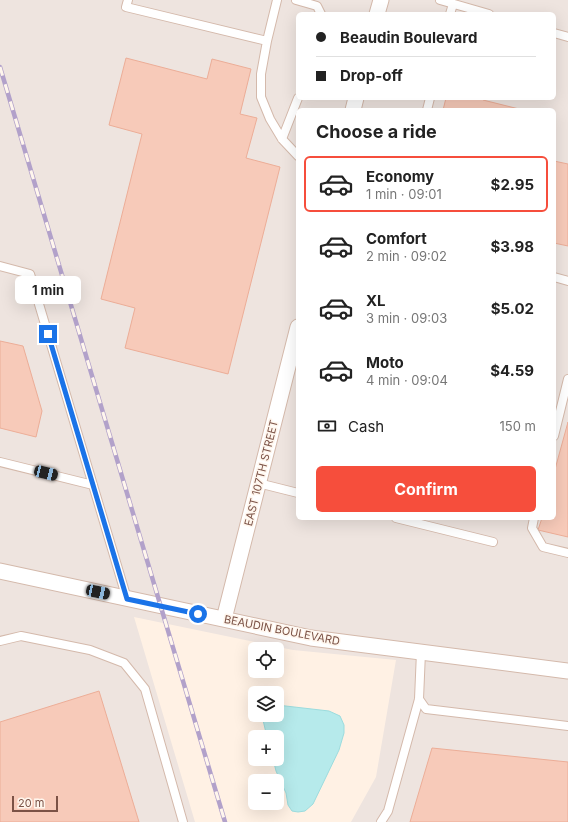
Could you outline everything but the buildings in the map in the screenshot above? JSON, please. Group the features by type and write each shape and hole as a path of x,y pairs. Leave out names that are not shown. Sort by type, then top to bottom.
{"street":[{"path":"378,12 381,0"},
{"name":"EAST 107TH STREET","path":"224,619 296,335"},
{"name":"BEAUDIN BOULEVARD","path":"0,571 311,638 568,671"}],"lane":[{"path":"128,0 126,7 267,41"},
{"path":"277,0 260,74 261,98 270,119 282,139 296,154"},
{"path":"296,0 317,6 320,12"},
{"path":"440,0 482,12"},
{"path":"451,12 453,4"},
{"path":"556,34 568,37"},
{"path":"282,139 297,100"},
{"path":"0,266 30,274 127,599"},
{"path":"556,278 568,281"},
{"path":"556,428 568,379"},
{"path":"0,462 93,485"},
{"path":"258,483 296,492"},
{"path":"404,520 493,542"},
{"path":"534,520 532,528 544,547 568,553"},
{"path":"0,641 21,636 90,650 124,663 145,689 183,822"},
{"path":"381,822 388,811 419,699 421,652"},
{"path":"419,699 426,709 568,726"}],"shaded area":[{"path":"0,0 568,0 568,822 351,822 376,777 396,660 293,650 284,648 284,642 254,642 134,617 195,822 0,822"}],"water":[{"path":"284,706 329,711 340,716 344,725 344,733 339,750 313,804 305,811 292,811 288,805 284,789 284,774 277,774 276,771 275,766 284,766 284,730 265,730 263,722 284,722"}],"railway":[{"path":"0,67 225,822"}],"route":[{"path":"48,334 127,599 198,614"}]}
